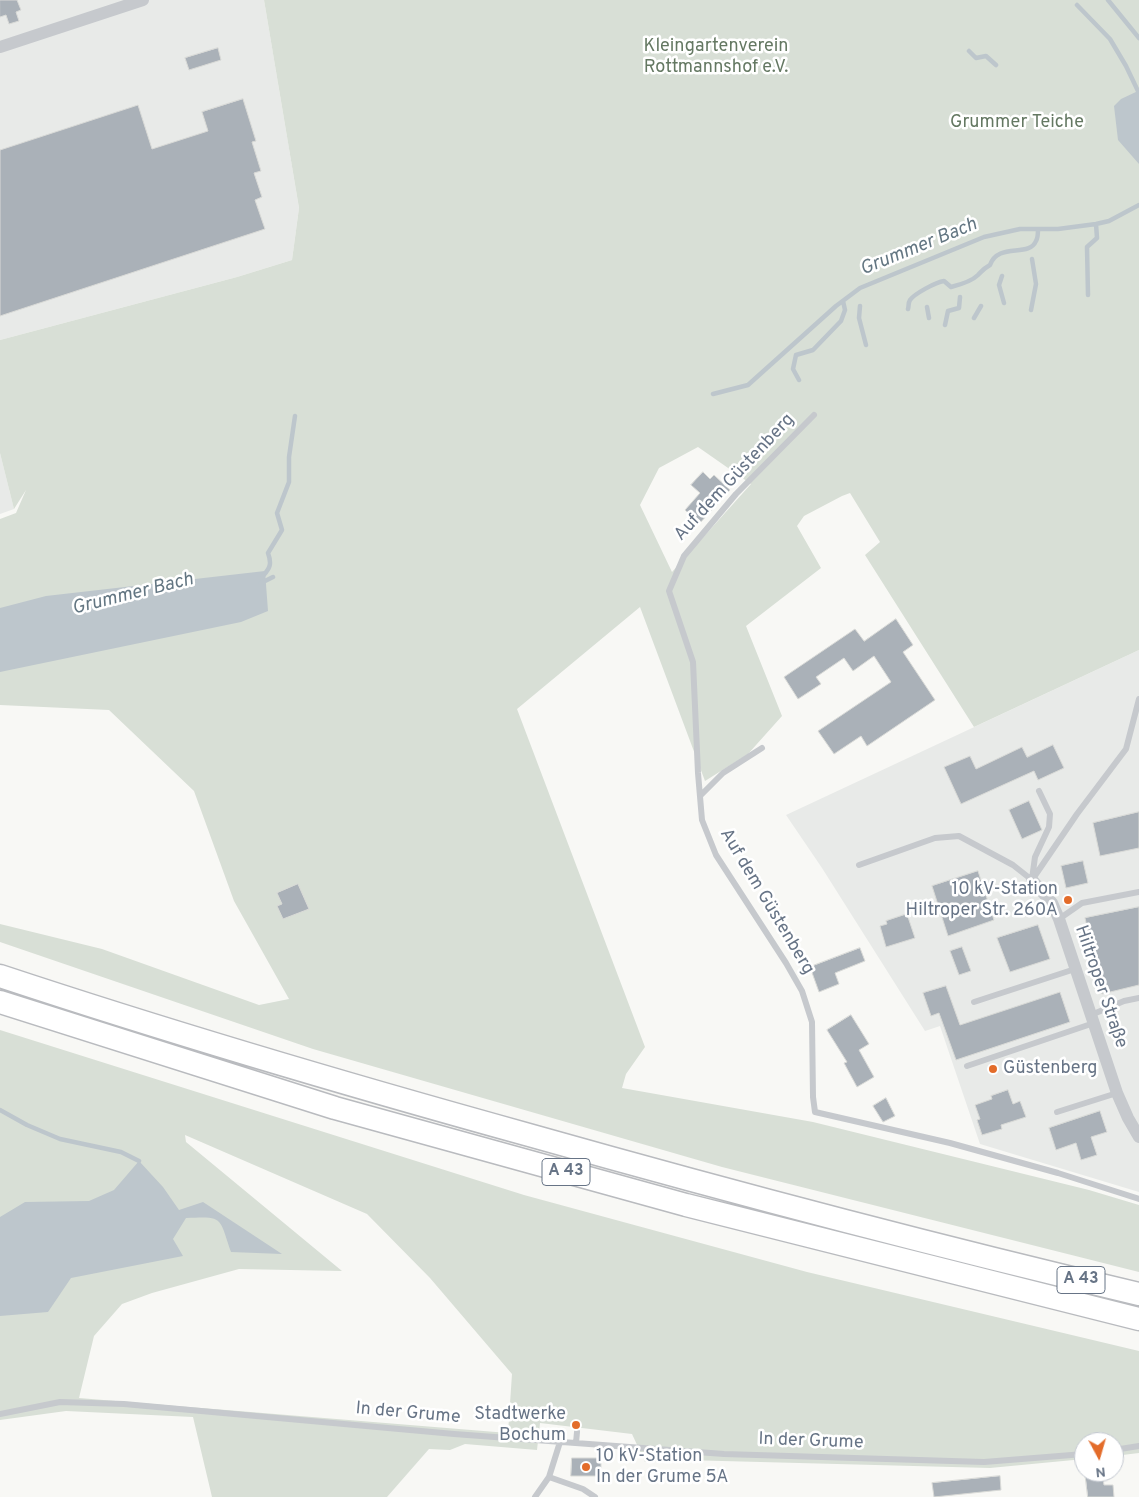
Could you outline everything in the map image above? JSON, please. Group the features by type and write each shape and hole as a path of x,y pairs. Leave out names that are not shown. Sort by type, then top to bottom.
{"highway":[{"path":"0,963 70,999"},
{"name":"A 43","path":"0,976 376,1092 682,1178 1139,1294"},
{"name":"A 43","path":"0,1002 335,1108 638,1192 1139,1319"}],"street":[{"path":"0,47 143,0"},
{"name":"Hiltroper Straße","path":"1032,880 1052,903 1059,919 1117,1092 1128,1118 1139,1137"}],"lane":[{"name":"Auf dem Güstenberg","path":"814,415 736,494 684,556 669,591 693,662 702,820 716,855 802,991 812,1022 815,1112 959,1146 1058,1173 1139,1199"},
{"path":"1032,880 1077,814 1126,749 1139,699"},
{"path":"701,795 723,773 762,748"},
{"path":"1032,880 1035,857 1049,827 1050,814 1039,790"},
{"path":"860,865 935,838 959,836 1013,865 1032,880"},
{"path":"1059,919 1082,903 1139,892"},
{"path":"974,1002 1075,969"},
{"path":"967,1066 1092,1019 1124,1001 1139,998"},
{"path":"1057,1112 1117,1092"},
{"name":"In der Grume","path":"0,1414 60,1402 124,1404 441,1433 724,1454 959,1462 984,1462 1074,1455"},
{"path":"576,1443 577,1432"},
{"path":"535,1497 550,1477 560,1442"},
{"path":"1124,1448 1139,1446"},
{"path":"550,1477 583,1489 595,1497"}],"shaded area":[{"path":"0,0 264,0 299,208 292,260 237,277 0,340"},
{"path":"0,453 14,509 0,514"},
{"path":"1139,650 1139,1192 980,1144 940,1026 925,1031 822,868 786,815"}],"green space":[{"path":"264,0 1139,0 1139,650 974,727 865,555 880,542 850,493 804,516 797,526 821,568 746,626 782,716 748,754 705,781 640,607 517,709 645,1047 626,1074 622,1088 813,1122 1089,1190 1139,1205 1139,1272 722,1167 313,1049 0,942 0,924 102,949 259,1005 289,999 234,901 194,791 109,710 0,705 0,519 16,513 26,490 14,509 0,453 0,340 237,277 292,260 299,208","holes":["698,447 751,484 672,572 640,505 659,468"]},
{"path":"0,1030 524,1195 807,1272 1139,1351 1139,1453 1124,1455 1124,1432 1074,1432 1074,1460 990,1468 684,1460 645,1462 632,1434 540,1423 537,1450 465,1444 450,1450 429,1449 387,1497 212,1497 193,1417 66,1411 0,1420","holes":["185,1135 367,1214 430,1278 512,1374 508,1433 79,1398 94,1336 122,1304 152,1293 239,1269 342,1271 186,1142"]}],"water":[{"path":"1138,91 1139,164 1118,140 1114,106 1121,99"},
{"path":"265,571 268,611 241,622 0,672 0,608 46,596"},
{"path":"139,1161 163,1187 179,1210 203,1202 282,1254 231,1252 222,1225 218,1221 207,1218 186,1218 173,1239 183,1256 71,1278 48,1312 0,1316 0,1217 25,1202 89,1201 114,1190"}],"building":[{"path":"0,0 17,0 21,10 16,12 19,21 9,24 6,15 0,17"},
{"path":"218,48 221,60 189,70 185,58"},
{"path":"243,99 256,141 252,142 261,171 254,173 262,197 255,200 265,229 0,316 0,150 138,105 152,149 208,131 202,112"},
{"path":"703,472 710,479 714,475 730,490 699,524 685,510 700,493 691,485"},
{"path":"896,619 913,645 903,652 935,700 867,746 861,736 834,754 818,731 891,682 874,656 853,671 844,658 816,677 821,684 798,699 784,677 855,629 864,641"},
{"path":"1053,745 1064,768 1038,780 1034,771 961,804 944,767 970,756 976,769 1022,747 1027,757"},
{"path":"1029,801 1042,830 1022,839 1009,810"},
{"path":"1139,812 1139,848 1100,856 1093,823"},
{"path":"1083,861 1088,883 1066,888 1061,866"},
{"path":"978,871 994,920 948,936 932,886"},
{"path":"298,884 309,909 283,919 277,906 282,904 277,893"},
{"path":"1139,907 1139,985 1102,994 1085,918"},
{"path":"907,914 915,938 886,947 880,926 887,924 886,921"},
{"path":"1038,925 1050,959 1010,972 997,938"},
{"path":"962,947 971,971 959,975 950,951"},
{"path":"860,948 865,961 835,973 839,984 819,992 810,967"},
{"path":"946,986 960,1025 1060,992 1070,1022 956,1060 939,1013 931,1016 923,993"},
{"path":"851,1015 869,1044 859,1050 874,1077 857,1087 844,1063 847,1062 827,1030"},
{"path":"1008,1090 1013,1104 1020,1101 1026,1117 1001,1125 1002,1129 982,1135 977,1120 980,1119 975,1105 992,1099 991,1096"},
{"path":"886,1098 895,1116 883,1122 873,1106"},
{"path":"1100,1111 1107,1132 1091,1137 1097,1155 1081,1160 1076,1143 1056,1150 1049,1128"},
{"name":"10 kV-Station In der Grume 5A","path":"572,1458 601,1458 601,1476 571,1476"},
{"path":"1000,1476 1001,1490 934,1497 932,1483"},
{"path":"1086,1482 1104,1482 1104,1485 1113,1485 1114,1497 1088,1497"}],"waterway":[{"path":"1108,0 1139,38"},
{"path":"1077,5 1110,39 1138,91"},
{"path":"969,51 976,58 986,56 996,65"},
{"name":"Grummer Bach","path":"713,394 748,385 836,306 860,288 984,237 1020,229 1058,229 1096,224 1109,221 1139,205"},
{"path":"1088,295 1087,247 1097,238 1096,224"},
{"path":"908,309 909,301 931,286 944,281 951,287 965,282 975,277 1000,254 1027,249 1032,246 1036,241 1038,229"},
{"path":"1031,310 1036,284 1032,259"},
{"path":"1002,276 999,285 1004,303"},
{"path":"945,325 948,311 959,308 960,297"},
{"path":"799,380 793,369 796,355 813,350 841,321 845,310 843,301"},
{"path":"860,306 859,318 866,345"},
{"path":"974,318 981,306"},
{"path":"927,307 929,318"},
{"path":"263,576 270,566 268,553 282,530 277,513 289,482 289,457 295,416"},
{"name":"Grummer Bach","path":"261,583 273,577"},
{"name":"Grummer Bach","path":"0,1110 27,1125 60,1139 121,1152 139,1161"}],"place":[{"name":"10 kV-Station Hiltroper Str. 260A","path":"1068,900"},
{"name":"Güstenberg","path":"993,1069"},
{"name":"Stadtwerke Bochum","path":"576,1425"},
{"name":"10 kV-Station In der Grume 5A","path":"586,1467"}],"park label":[{"name":"Kleingartenverein Rottmannshof e.V.","path":"716,57"},
{"name":"Grummer Teiche","path":"1017,123"}]}
